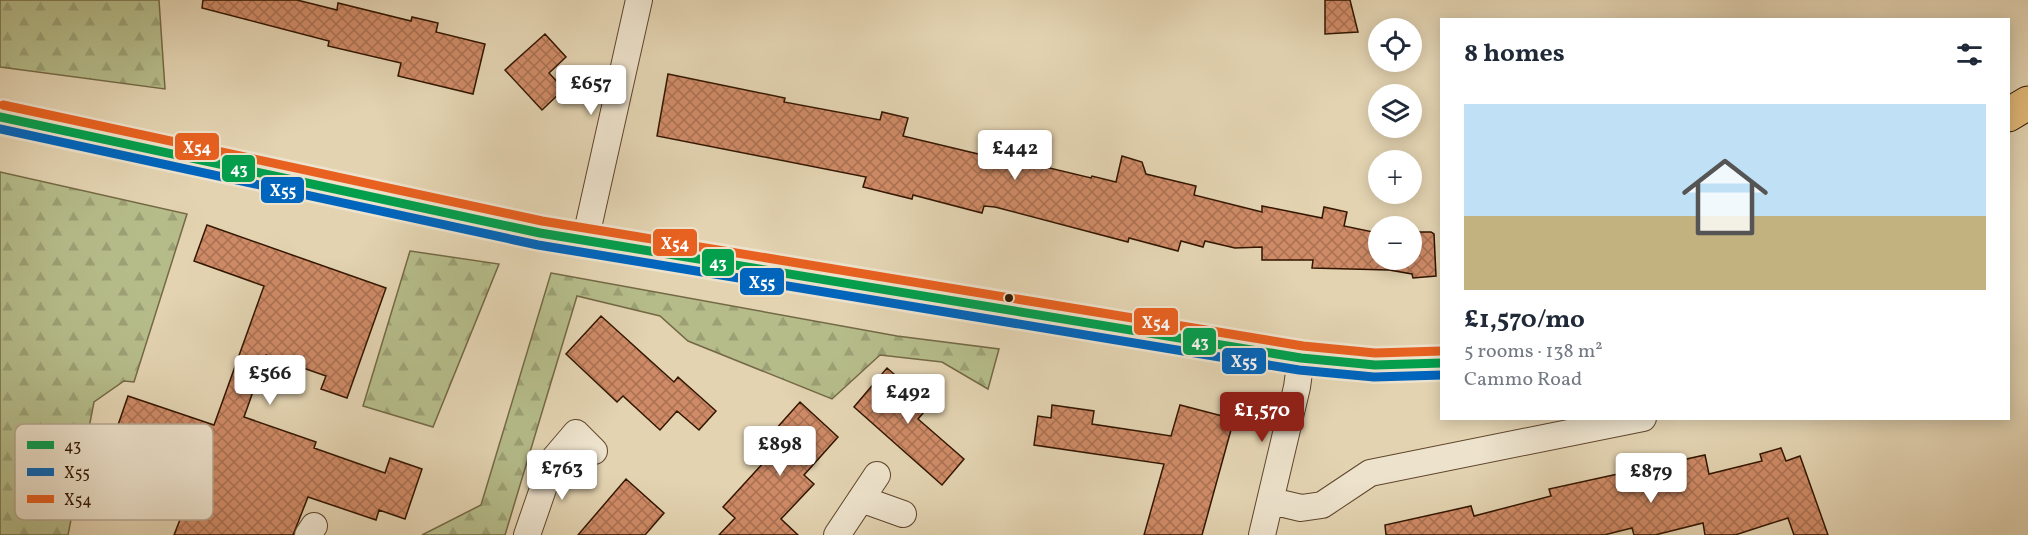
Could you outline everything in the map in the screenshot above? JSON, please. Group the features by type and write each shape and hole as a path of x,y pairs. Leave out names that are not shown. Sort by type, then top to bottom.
{"main road":[{"path":"2010,114 2028,103"},
{"path":"0,117 585,241 1301,358 1375,365 1440,363"}],"street":[{"path":"585,241 639,0"},
{"path":"1262,535 1301,358"},
{"path":"1271,501 1301,508 1322,505 1370,473 1633,420"},
{"path":"527,535 553,460 576,433 594,451"},
{"path":"837,535 877,475"},
{"path":"861,499 903,514"}],"green space":[{"path":"0,0 159,0 165,89 0,67"},
{"path":"0,172 187,214 134,382 124,381 94,402 90,424 15,424 15,520 71,520 68,535 0,535"},
{"path":"410,251 499,264 433,427 363,406"},
{"path":"551,273 897,336 999,349 988,389 942,362 880,355 832,399 688,341 660,316 577,296 505,535 422,535 481,505"}],"building":[{"path":"203,0 297,0 337,10 338,3 411,21 412,17 438,23 436,32 485,44 473,94 398,76 401,63 328,46 329,41 202,8"},
{"path":"1325,0 1350,0 1358,32 1325,34"},
{"path":"545,34 566,57 549,73 564,89 542,110 505,70"},
{"path":"668,74 785,98 784,102 880,120 882,112 908,118 903,136 1016,163 1024,131 1048,137 1041,166 1116,182 1122,156 1142,162 1146,174 1196,186 1194,195 1262,212 1262,206 1322,218 1324,207 1347,212 1344,226 1368,231 1368,269 1312,268 1313,260 1262,260 1262,247 1235,248 1205,241 1203,247 1181,241 1178,251 1129,238 1128,242 995,207 984,206 982,213 913,195 912,199 863,187 866,177 657,136"},
{"path":"207,225 386,288 347,398 321,389 326,376 266,355 244,417 316,442 314,448 385,473 390,458 422,469 405,519 379,510 376,520 308,497 293,535 174,535 180,520 213,520 213,425 264,286 194,261"},
{"path":"1422,232 1431,232 1434,234 1436,276 1413,278 1412,274 1389,270 1422,270"},
{"path":"601,316 674,382 678,377 716,411 699,430 677,411 660,430 623,396 617,402 566,354"},
{"path":"887,368 930,405 918,419 964,459 942,485 854,407"},
{"path":"128,396 211,424 118,424"},
{"path":"800,402 838,437 804,475 814,484 781,519 798,535 719,535 735,518 723,507 777,448 767,439"},
{"path":"1052,405 1094,411 1092,424 1171,436 1180,405 1234,419 1202,535 1144,535 1164,464 1034,445 1038,416 1051,418"},
{"path":"1781,448 1786,461 1800,456 1828,535 1794,535 1788,518 1735,535 1705,535 1703,523 1655,535 1634,535 1632,528 1604,535 1386,535 1385,525 1471,506 1474,516 1551,496 1549,489 1705,455 1709,474 1762,461 1760,454"},
{"path":"626,479 664,513 645,535 578,535"}],"transit line":[{"name":"X54","path":"3,105 542,221 1303,346 1375,353 1440,351"},
{"name":"43","path":"0,117 540,233 1301,358 1375,365 1440,363"},
{"name":"X55","path":"0,129 538,245 1299,370 1374,377 1440,375"}]}
